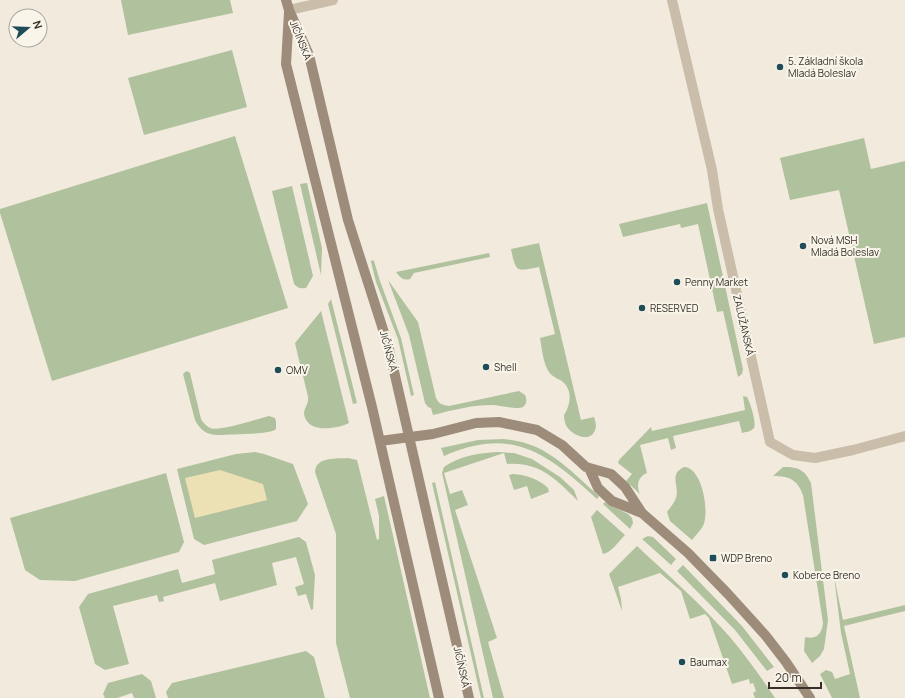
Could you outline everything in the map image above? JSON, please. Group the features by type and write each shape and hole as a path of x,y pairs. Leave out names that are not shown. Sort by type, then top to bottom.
{"street":[{"path":"288,5 333,0"},
{"name":"ZALUŽANSKÁ","path":"672,0 712,170 718,209 770,442 793,455 815,458 853,450 905,436"},
{"name":"JIČÍNSKÁ","path":"288,5 309,56 348,220 388,345 469,698"},
{"name":"JIČÍNSKÁ","path":"288,5 286,64 380,441 439,698"},
{"path":"380,441 433,434 476,423 499,422 537,430 562,445 589,468 611,474 625,487 642,513 688,553 766,636 786,662 810,698"},
{"path":"589,468 598,488 612,501 642,513"}],"green space":[{"path":"121,0 230,0 233,13 128,35"},
{"path":"232,50 247,107 144,135 128,78"},
{"path":"235,136 288,308 52,381 0,209"},
{"path":"864,138 871,169 905,161 905,337 874,344 839,190 790,200 780,158"},
{"path":"307,183 322,248 321,275 300,184"},
{"path":"292,186 313,276 306,288 299,288 294,284 272,191"},
{"path":"707,203 743,369 742,374 738,377 723,311 717,312 698,224 681,228 680,224 623,237 619,224"},
{"path":"539,243 581,420 594,417 596,426 592,435 588,437 574,434 566,426 564,415 570,399 569,391 564,383 551,374 544,360 540,338 555,334 539,267 522,270 516,267 514,263 511,249"},
{"path":"489,253 490,257 414,273 410,279 400,277 396,272"},
{"path":"372,260 374,261 401,338 414,395 411,396 398,339 376,282 371,262"},
{"path":"388,280 418,322 436,398 440,403 449,406 519,391 526,397 524,406 517,408 492,405 477,406 433,415 431,408 425,403 409,335"},
{"path":"331,299 357,403 353,404 328,304"},
{"path":"321,311 349,423 330,428 316,427 311,425 306,420 304,414 308,397 295,343"},
{"path":"187,371 190,373 201,419 210,428 214,429 229,427 269,416 275,418 276,429 258,433 218,435 210,434 204,431 199,427 195,420 183,374"},
{"path":"743,396 747,397 751,408 755,422 753,429 742,433 739,421 673,436 676,448 671,450 668,438 640,445 647,473 640,479 638,484 640,494 626,481 632,474 618,463 619,460 651,427 652,431 745,410"},
{"path":"504,439 525,443 548,453 599,496 597,499 561,469 544,457 527,449 509,444 490,444 468,447 444,456 441,448 478,440"},
{"path":"255,452 293,464 308,504 297,521 204,545 194,539 177,469 236,454"},
{"path":"497,452 514,453 532,459 560,477 574,490 578,501 554,479 538,469 519,464 507,464 504,453 444,473 450,494 462,490 468,505 455,510 497,638 488,642 504,698 493,698 442,473 444,467 456,460 476,454"},
{"path":"348,458 357,460 377,540 379,539 379,516 375,499 384,496 430,698 350,698 336,643 336,534 315,472 316,467 323,461 328,459"},
{"path":"684,467 690,469 696,474 703,491 705,501 706,511 703,526 692,540 670,521 667,512 673,504 677,494 675,477 679,470"},
{"path":"783,467 797,468 806,475 811,483 828,620 824,649 820,656 812,663 804,651 805,637 812,638 818,635 823,623 803,495 798,485 792,480 784,477 773,476"},
{"path":"166,473 184,542 179,552 75,581 40,580 25,570 10,518"},
{"path":"513,474 527,476 536,480 548,488 549,492 531,499 527,486 514,490 509,475"},
{"path":"435,482 484,698 481,698 432,483"},
{"path":"605,502 628,514 632,518 633,523 630,529 603,504"},
{"path":"597,510 625,535 612,549 603,554 591,517"},
{"path":"648,536 653,537 676,559 671,565 642,539"},
{"path":"299,537 306,542 315,575 313,609 311,610 306,594 298,596 295,587 304,584 296,557 272,563 277,585 220,601 215,583 163,597 164,601 159,602 157,595 113,606 129,664 105,670 95,664 79,607 88,594 178,569 182,583 215,574 212,560"},
{"path":"637,546 684,590 729,636 759,674 775,698 755,698 753,693 756,691 753,683 750,684 749,679 732,684 709,618 705,614 690,619 681,591 660,573 618,587 622,611 609,574"},
{"path":"683,565 742,626 774,667 767,671 735,630 677,571"},
{"path":"834,576 843,620 905,605 905,611 844,626 860,698 832,698 820,674 826,670 832,672 835,679 850,674 841,633"},
{"path":"306,651 314,657 325,698 168,698 166,692 172,683"},
{"path":"142,674 151,681 156,698 134,698 132,693 117,698 105,698 103,694 108,683"}],"sand":[{"path":"220,470 263,484 267,500 195,518 185,478"}],"place":[{"name":"5. Základní škola Mladá Boleslav","path":"780,67"},
{"name":"Nová MSH Mladá Boleslav","path":"803,246"},
{"name":"Penny Market","path":"677,282"},
{"name":"RESERVED","path":"642,308"},
{"name":"Shell","path":"486,367"},
{"name":"OMV","path":"278,370"},
{"name":"WDP Breno","path":"713,558"},
{"name":"Koberce Breno","path":"785,575"},
{"name":"Baumax","path":"682,662"}]}
